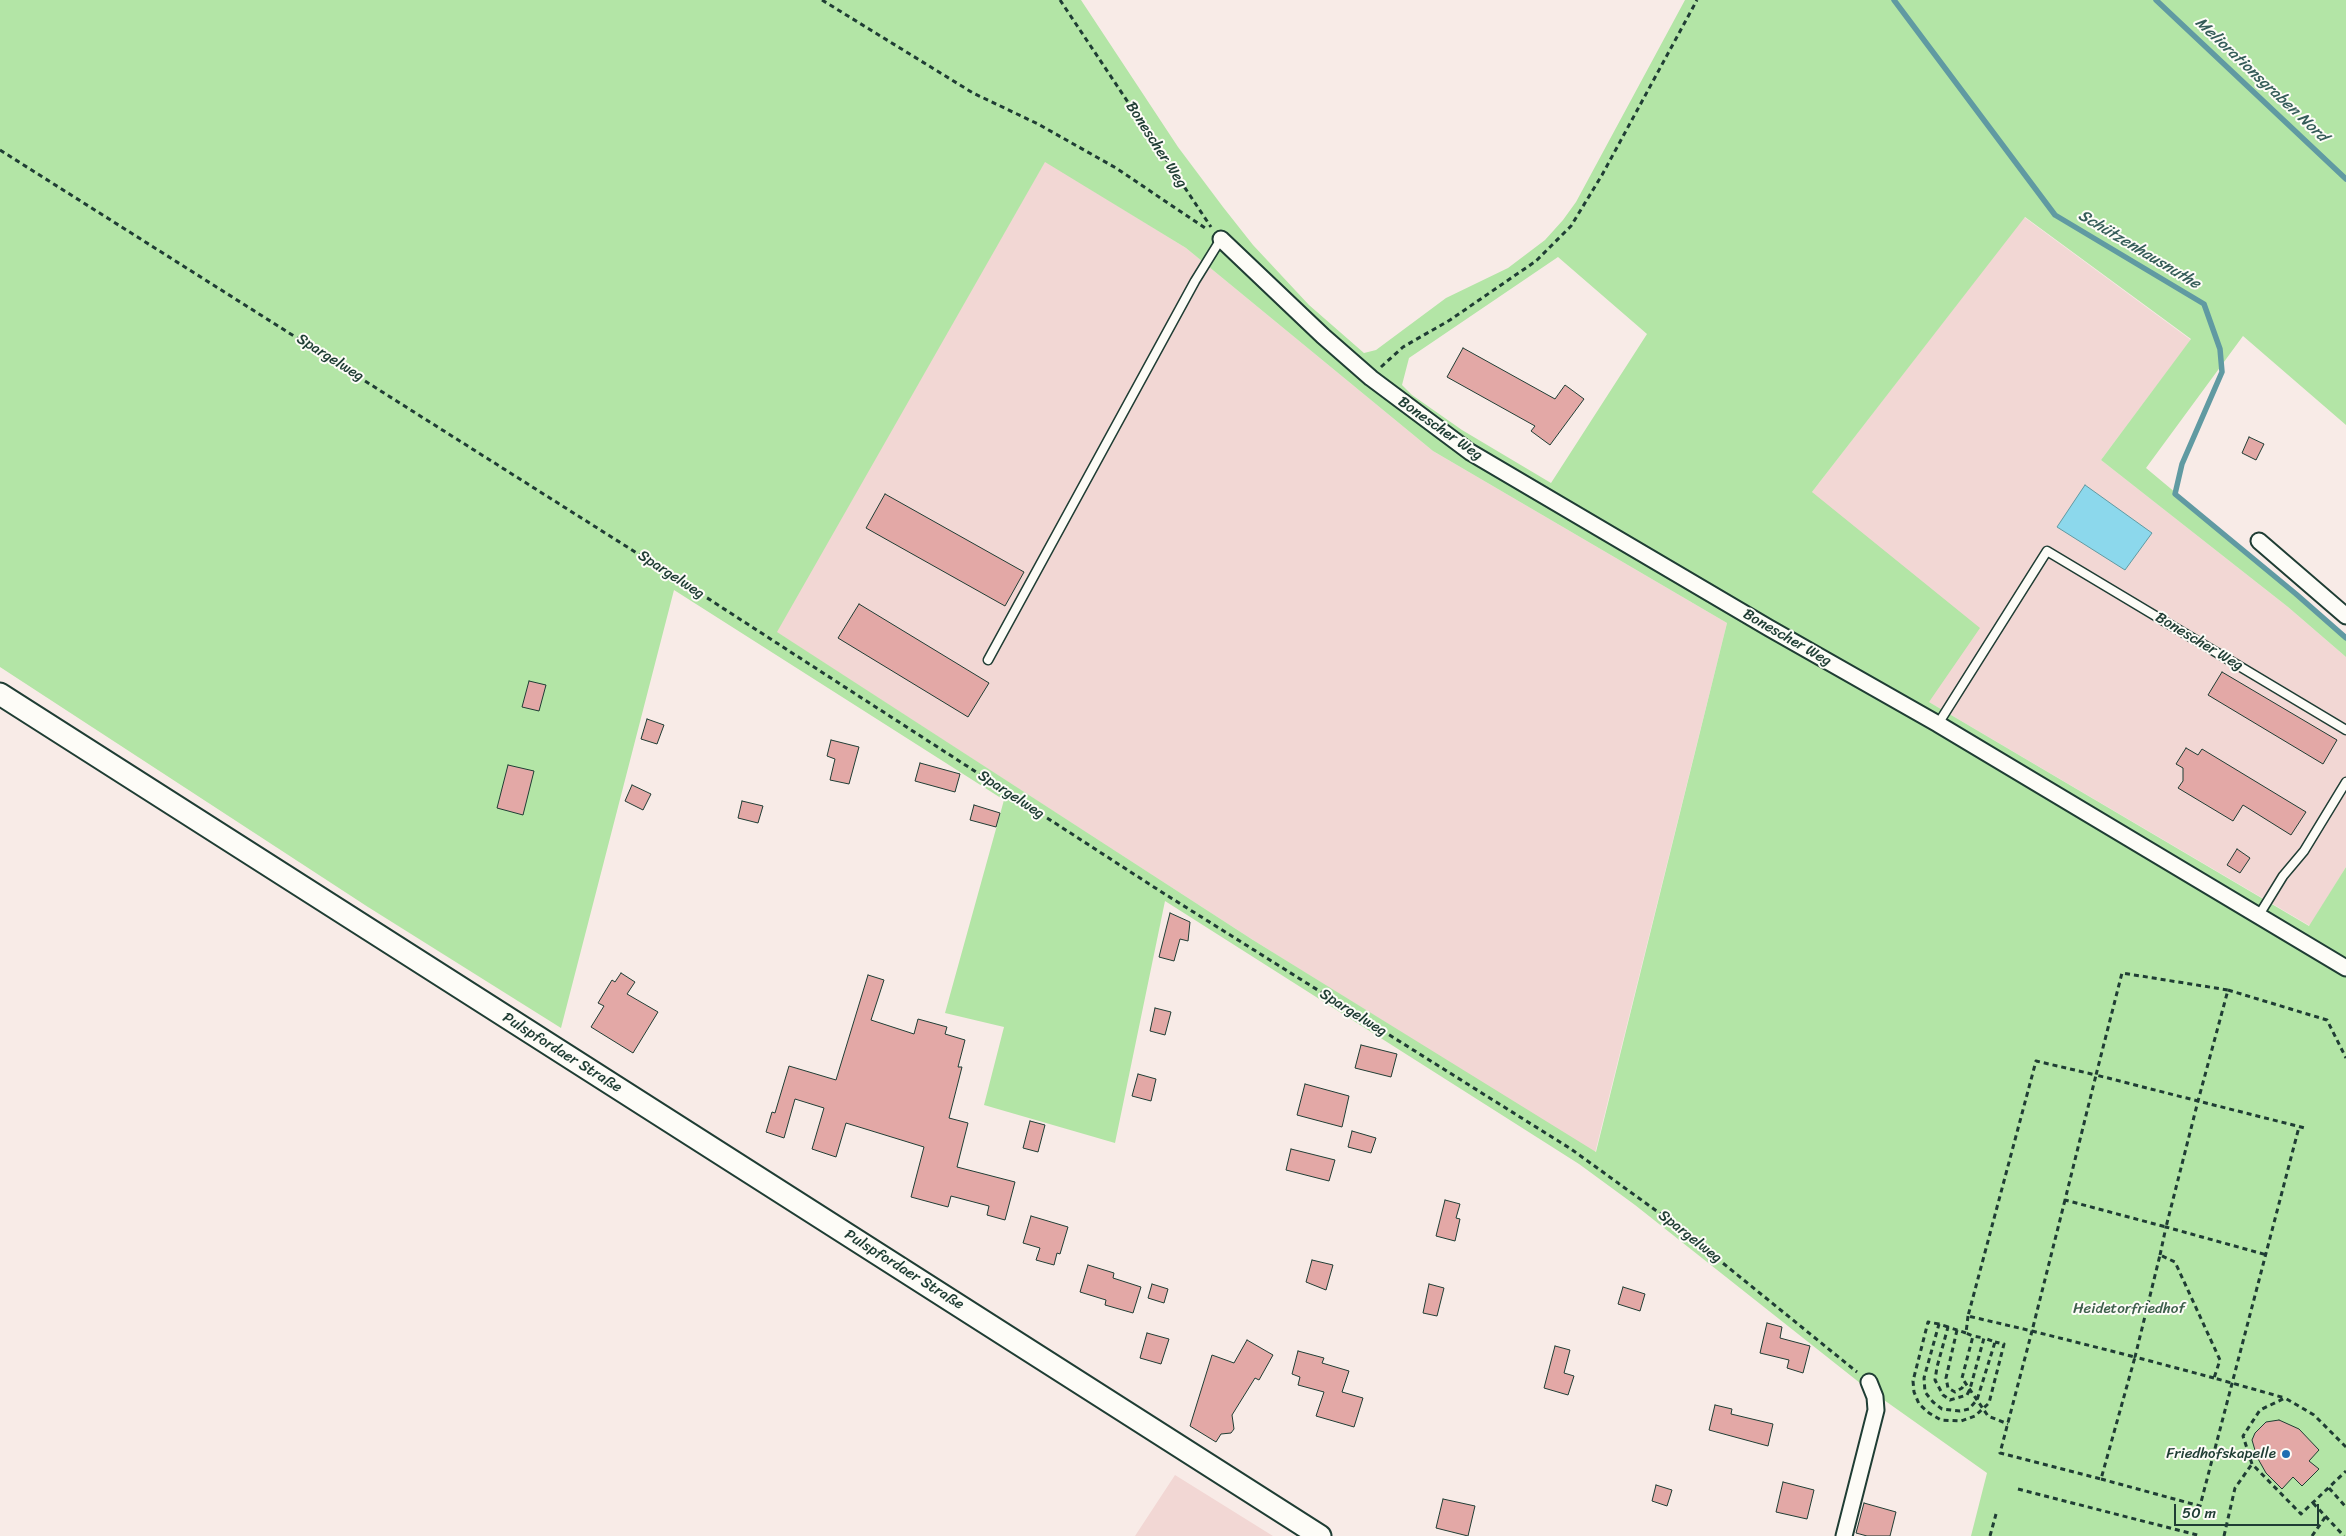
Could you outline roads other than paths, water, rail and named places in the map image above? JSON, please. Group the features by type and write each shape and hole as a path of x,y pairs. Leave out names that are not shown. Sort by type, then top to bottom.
{"main road":[{"name":"Pulspfordaer Straße","path":"0,694 1320,1536"}],"street":[{"name":"Bonescher Weg","path":"1221,239 1302,317 1371,378 1470,452 1769,628 1938,724 2346,968"},
{"path":"2259,541 2346,616"},
{"path":"1844,1536 1876,1410 1875,1397 1869,1382"}],"lane":[{"path":"988,660 1195,281 1221,239"},
{"name":"Bonescher Weg","path":"1938,724 2047,551 2346,730"},
{"path":"2260,915 2283,876 2304,851 2346,782"}],"water":[{"path":"2085,485 2152,533 2125,570 2057,527"}],"waterway":[{"name":"Schützenhausnuthe","path":"1894,0 2055,215 2204,304 2220,349 2222,372 2182,464 2175,494 2346,638"},
{"name":"Meliorationsgraben Nord","path":"2156,0 2346,179"}],"place":[{"name":"Friedhofskapelle","path":"2286,1454"}],"park label":[{"name":"Heidetorfriedhof","path":"2129,1309"}]}
